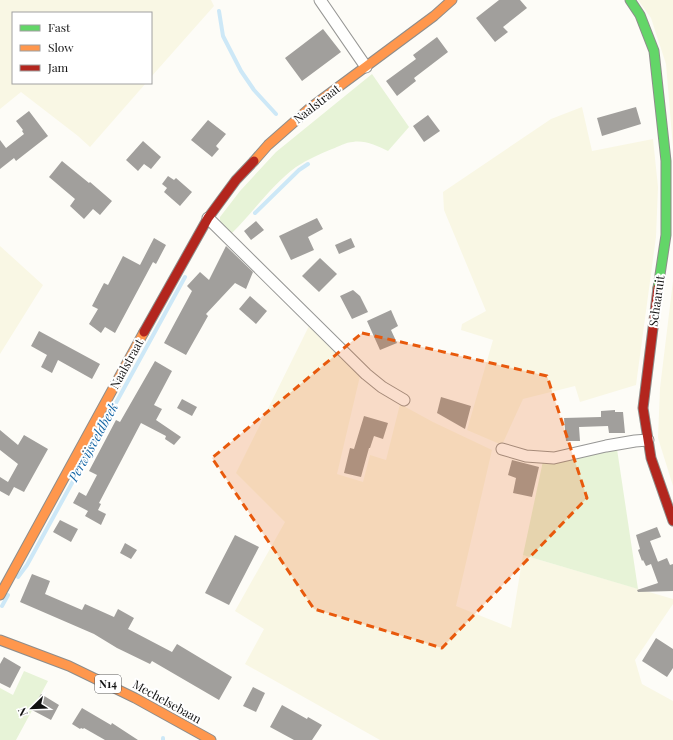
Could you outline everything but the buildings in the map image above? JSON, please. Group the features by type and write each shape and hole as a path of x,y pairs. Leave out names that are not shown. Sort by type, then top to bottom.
{"street":[{"path":"320,0 366,66"},
{"name":"Naalstraat","path":"0,595 179,268 208,218 236,180 268,145 310,108 434,16 452,0"},
{"name":"Schaaruit","path":"630,0 640,15 654,51 666,161 666,234 643,408 652,458 673,521"},
{"path":"208,218 366,374 382,387 404,400"},
{"path":"502,449 526,456 554,458 606,446 648,440"},
{"name":"Mechelsebaan","path":"0,640 69,666 135,698 210,740"}],"highlighted area":[{"path":"362,333 547,376 587,498 442,648 314,609 212,458"}],"shaded area":[{"path":"0,0 211,0 214,6 152,76 152,12 12,12 12,84 145,84 90,147 21,92 0,109"},
{"path":"638,0 673,0 673,148 666,64 651,18"},
{"path":"582,107 592,151 653,139 658,187 656,237 636,385 580,402 575,386 523,399 502,445 467,430 493,340 461,330 462,324 486,311 444,210 443,192 551,119"},
{"path":"0,246 43,285 0,354"},
{"path":"673,281 673,486 658,438 660,388"},
{"path":"309,326 360,376 337,474 363,482 370,455 386,460 400,404 433,422 492,450 456,606 511,628 523,555 673,599 673,604 635,660 642,684 673,701 673,740 380,740 245,664 264,629 235,611 285,522 236,473"}],"green space":[{"path":"372,74 409,127 388,151 371,144 350,142 318,155 300,164 287,174 232,233 223,226 220,217 240,191 276,152"},
{"path":"617,449 638,589 523,555 543,461"},
{"path":"24,671 48,681 16,740 0,740 0,688 13,695"}],"waterway":[{"name":"Perwijsveldbeek","path":"219,11 223,36 241,71 254,90 276,114"},
{"name":"Perwijsveldbeek","path":"255,213 299,170 308,164"},
{"name":"Perwijsveldbeek","path":"18,577 27,565 185,277"},
{"name":"Perwijsveldbeek","path":"2,606 8,595"}],"traffic: fast":[{"path":"630,0 640,15 654,51 666,161 666,235 658,288"}],"traffic: slow":[{"path":"254,161 268,145 310,108 434,16 452,0"},
{"path":"0,595 144,332"},
{"path":"0,640 69,666 135,698 211,740"}],"traffic: jam":[{"path":"144,332 208,218 236,180 254,161"},
{"path":"658,288 643,408 651,458 673,521"}]}
